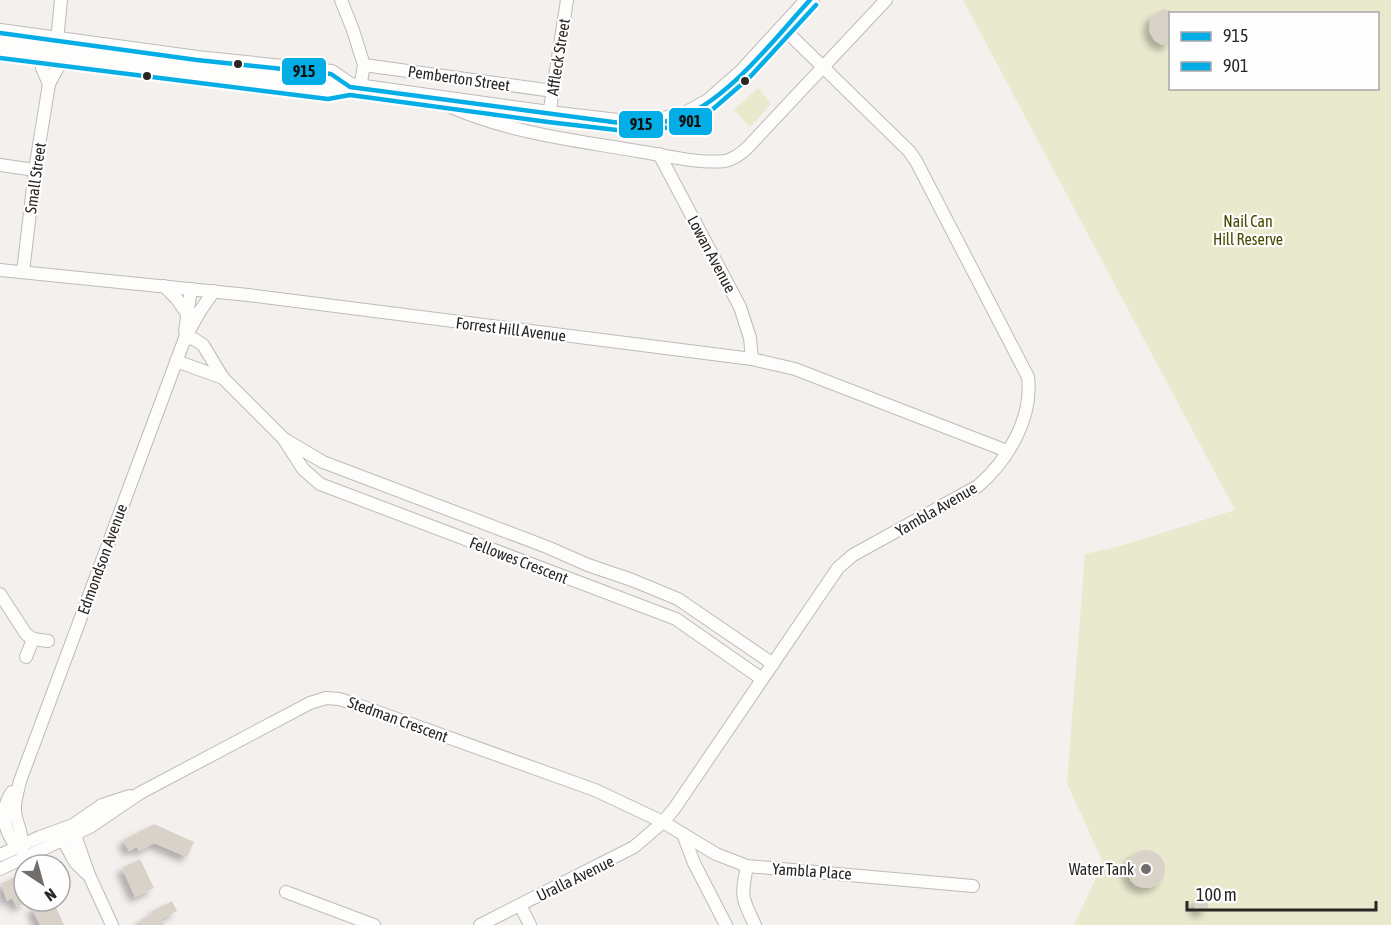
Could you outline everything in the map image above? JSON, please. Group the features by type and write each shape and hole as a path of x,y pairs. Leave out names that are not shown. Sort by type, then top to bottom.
{"main road":[{"name":"Pemberton Street","path":"0,33 60,49 197,68 329,92 355,88 634,125 652,124 687,115 710,103 810,0"},
{"name":"Pemberton Street","path":"0,50 41,55 60,49"}],"street":[{"name":"Small Street","path":"23,272 35,170 49,84 60,49 62,0"},
{"path":"341,0 364,64 355,88"},
{"name":"Affleck Street","path":"549,115 567,0"},
{"name":"Pemberton Street","path":"434,99 479,119 537,134 712,161 734,158 755,140 886,0"},
{"name":"Yambla Avenue","path":"663,822 774,664 826,583 846,561 978,486 992,474 1022,424 1030,390 1024,367 916,161 909,151 784,29"},
{"name":"Small Street","path":"41,55 42,68 49,84"},
{"name":"Pemberton Street","path":"364,64 554,91"},
{"name":"Lowan Avenue","path":"659,154 740,307 750,338 752,359"},
{"path":"0,165 35,170"},
{"name":"Forrest Hill Avenue","path":"0,270 214,291 752,359 795,369 1007,451"},
{"path":"165,286 188,315"},
{"name":"Edmondson Avenue","path":"22,851 13,841 7,828 4,813 8,798 20,781 176,361 184,338 191,289"},
{"name":"Edmondson Avenue","path":"184,338 214,291"},
{"name":"Fellowes Crescent","path":"184,338 194,339 203,345 224,378 283,438 303,469 320,484 676,620 762,679"},
{"name":"Fellowes Crescent","path":"176,361 224,378"},
{"name":"Fellowes Crescent","path":"283,438 323,462 547,547 588,565 632,579 678,599 774,664"},
{"path":"0,594 19,625 33,639 48,641"},
{"path":"26,657 33,639"},
{"name":"Stedman Crescent","path":"0,855 22,851 90,827 140,793 291,712 326,698 358,705 595,790 663,822"},
{"name":"Yambla Place","path":"663,822 716,854 747,866 973,886"},
{"name":"Uralla Avenue","path":"480,925 621,855 663,822"},
{"path":"68,834 75,862 88,876 112,925"},
{"path":"683,834 694,863 726,925"},
{"name":"Stedman Crescent","path":"0,869 22,851"},
{"path":"747,866 742,892 743,901 755,925"},
{"path":"286,892 374,925"},
{"path":"520,905 530,925"}],"green space":[{"name":"Nail Can Hill Reserve","path":"963,0 1391,0 1391,925 1074,925 1103,863 1067,783 1085,554 1121,546 1235,510"},
{"path":"758,88 771,104 750,127 734,110"}],"building":[{"path":"1164,9 1176,12 1169,12 1169,44 1160,44 1154,40 1149,31 1153,15"},
{"path":"154,824 194,842 187,857 154,843 139,851 137,847 129,851 123,840"},
{"name":"Water Tank","path":"1146,850 1160,855 1165,869 1160,883 1146,888 1132,883 1127,869 1132,855"},
{"path":"140,859 154,888 135,897 122,868"},
{"path":"12,878 12,898 7,901 1,884"},
{"path":"1198,898 1204,898 1208,905 1204,912 1198,912 1194,908 1194,902"},
{"path":"172,901 177,911 161,919 164,925 142,925 140,920"},
{"path":"34,913 58,913 64,925 40,925"}],"transit line":[{"name":"915","path":"0,33 197,60 331,74 350,87 635,125 676,119 695,111 713,99 749,68 810,0"},
{"name":"901","path":"0,58 328,99 350,95 548,122 634,132 653,131 689,122 713,109 749,78 816,5"}],"place":[{"name":"Water Tank","path":"1146,869"}]}
